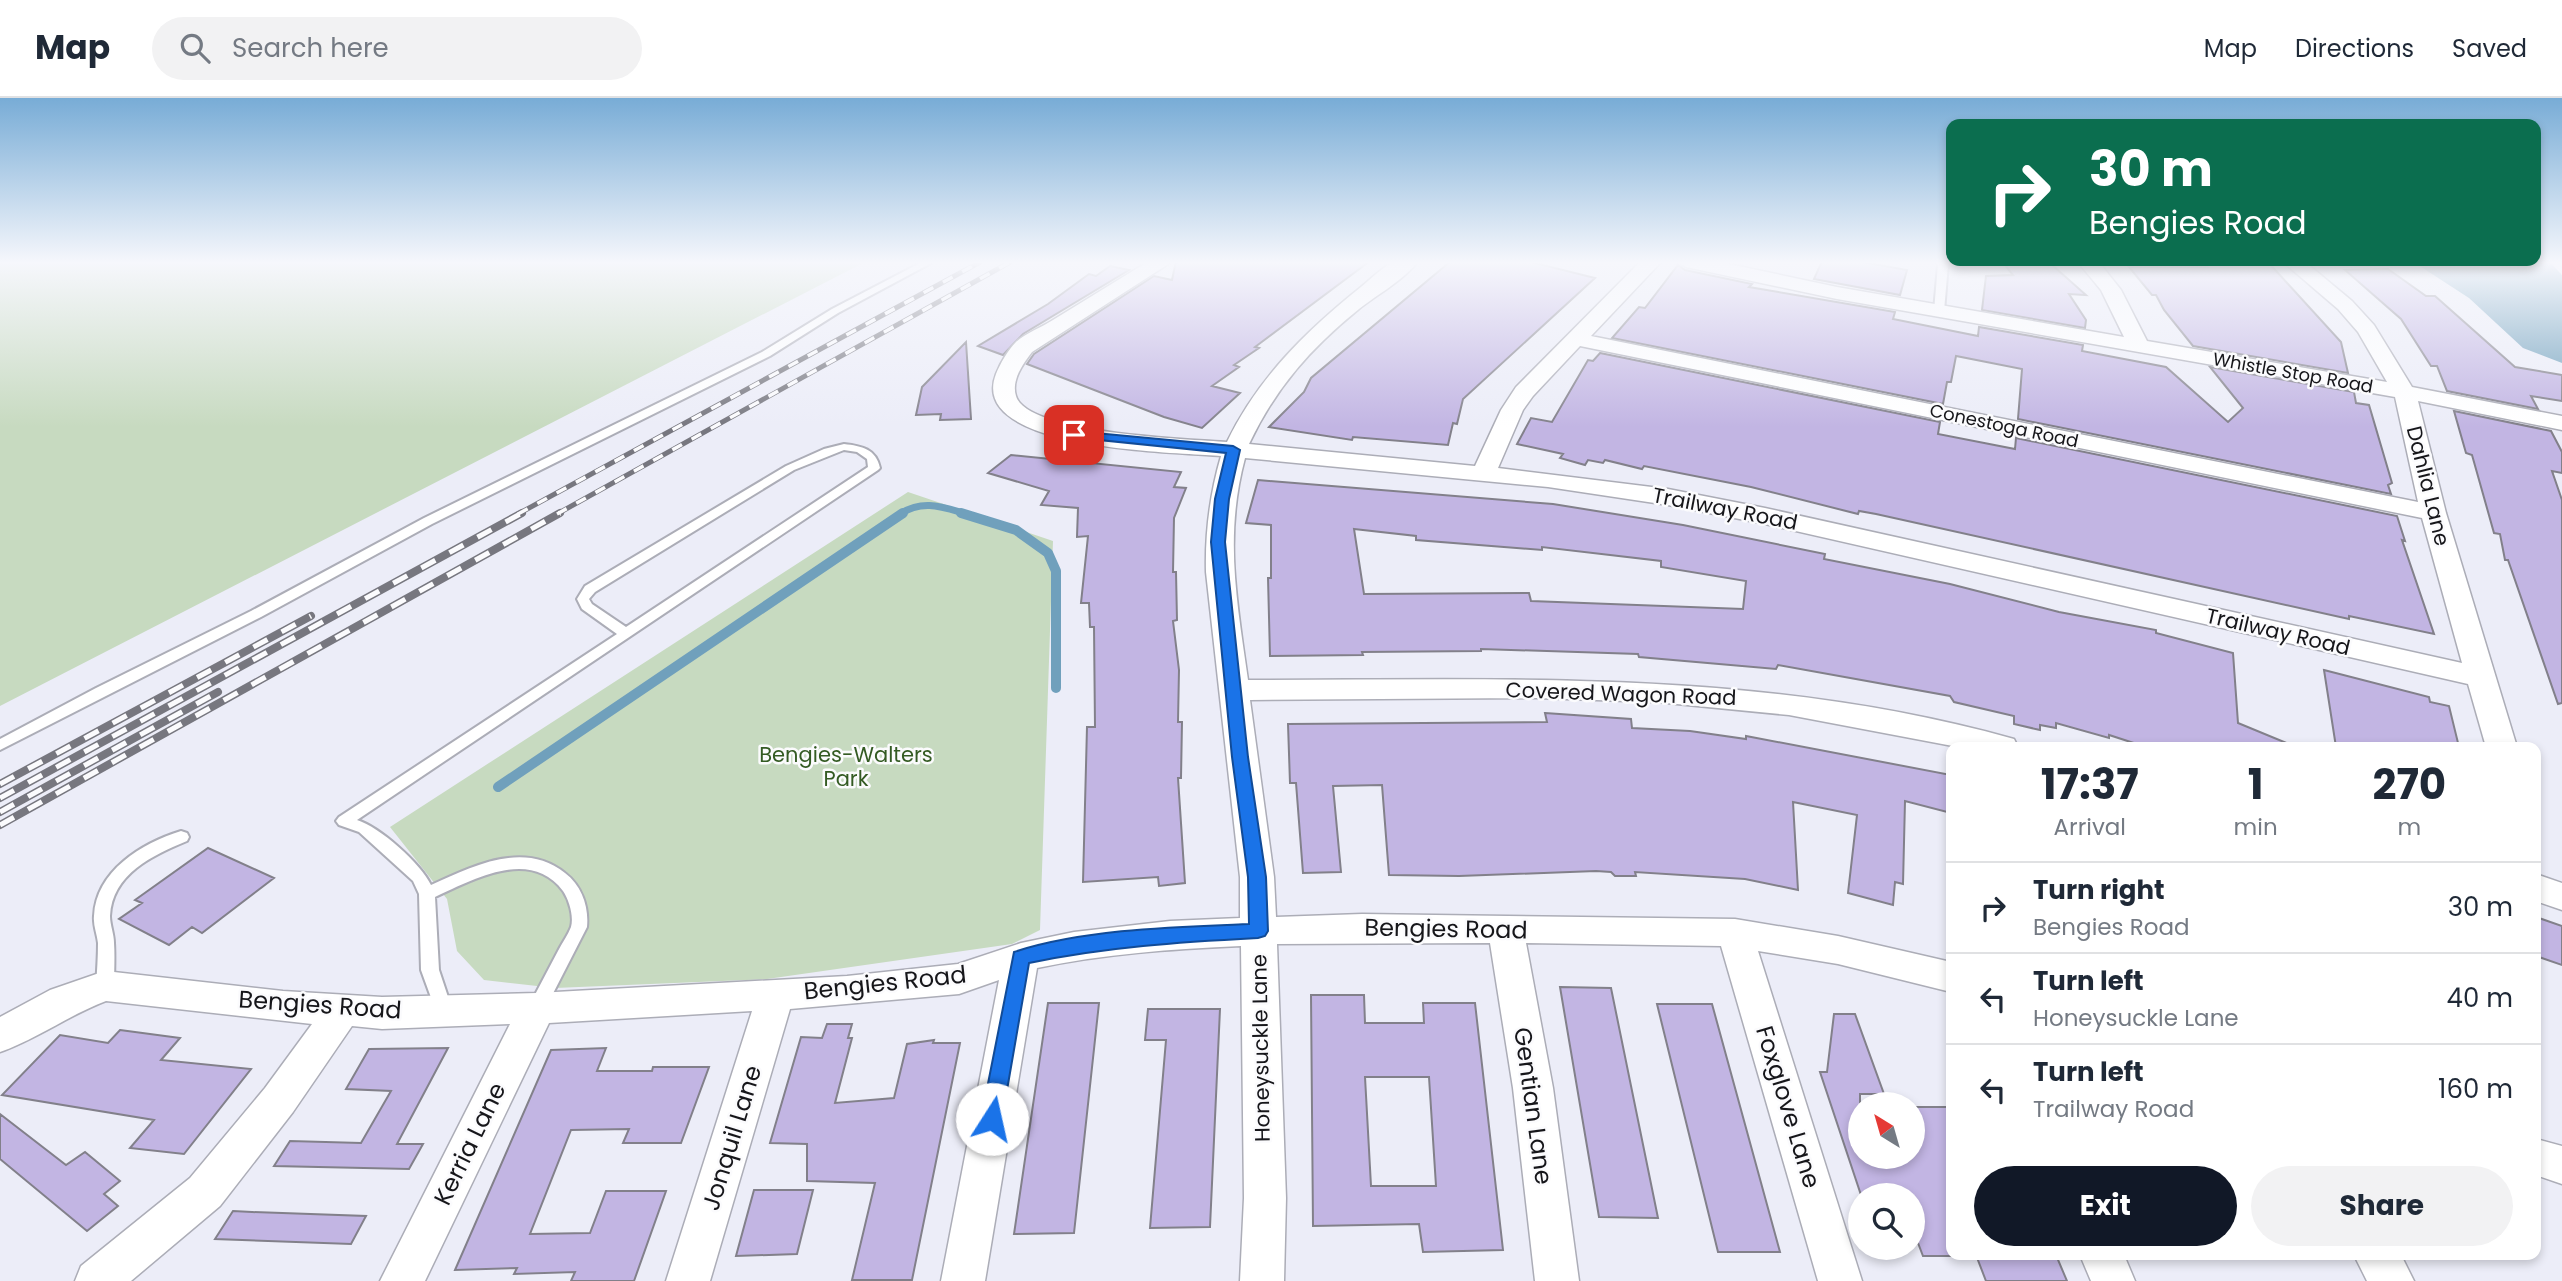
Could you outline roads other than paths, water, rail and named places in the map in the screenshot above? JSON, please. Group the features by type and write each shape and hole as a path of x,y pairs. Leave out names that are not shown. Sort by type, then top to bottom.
{"street":[{"name":"Trailway Road","path":"1072,316 1035,339 1011,363 1004,379 1003,396 1007,404 1032,422 1074,435 1548,480 1705,503 2480,677"},
{"name":"Honeysuckle Lane","path":"1262,1281 1265,1198 1257,877 1240,757 1218,542 1222,499 1233,450 1270,384 1302,346 1335,316"},
{"path":"1483,474 1512,410 1524,392 1598,316"},
{"name":"Whistle Stop Road","path":"1969,316 2491,407 2562,423"},
{"path":"2125,316 2138,345"},
{"name":"Dahlia Lane","path":"2355,316 2367,329 2405,393 2433,513 2500,742"},
{"name":"Conestoga Road","path":"1575,339 2433,513"},
{"name":"Covered Wagon Road","path":"1235,690 1566,689 1704,695 1834,712 1979,742"},
{"path":"2541,889 2562,897"},
{"name":"Bengies Road","path":"105,986 382,1013 537,1008 848,992 959,979 1021,957 1074,946 1170,935 1362,928 1735,933 1862,955 1946,976"},
{"name":"Gentian Lane","path":"1506,931 1533,1088 1557,1281"},
{"name":"Foxglove Lane","path":"1735,933 1840,1281"},
{"path":"963,1281 1021,957"},
{"path":"0,1035 63,1001 105,986"},
{"name":"Jonquil Lane","path":"688,1281 776,994"},
{"name":"Kerria Lane","path":"402,1281 537,1008"},
{"path":"97,1281 205,1192 279,1100 343,1010"},
{"path":"2541,1159 2562,1165"},
{"path":"2104,1260 2113,1281"},
{"path":"2379,1260 2392,1281"}],"lane":[{"path":"0,745 256,614 428,521 766,354 828,316"},
{"path":"443,1009 430,970 427,894 419,877 365,828 344,821 626,634 860,478 874,468 872,458 860,449 844,447 790,468 590,589 583,599 587,606 626,634"},
{"path":"105,986 106,941 102,919 104,904 113,883 127,866 148,850 181,837"},
{"path":"427,894 496,866 517,862 538,865 558,875 576,900 580,914 579,927 537,1008"}],"water":[{"path":"2489,316 2562,316 2562,363 2523,348"}],"waterway":[{"path":"900,514 908,509 925,506 967,514"},
{"path":"498,787 903,513"},
{"path":"961,513 1016,530 1048,553 1056,571 1056,688"}],"railway":[{"path":"518,514 881,316"},
{"path":"557,514 913,316"},
{"path":"0,798 522,513"},
{"path":"0,825 560,513"},
{"path":"0,784 311,616"},
{"path":"0,812 218,692"}],"park label":[{"name":"Bengies-Walters Park","path":"846,767"}]}
